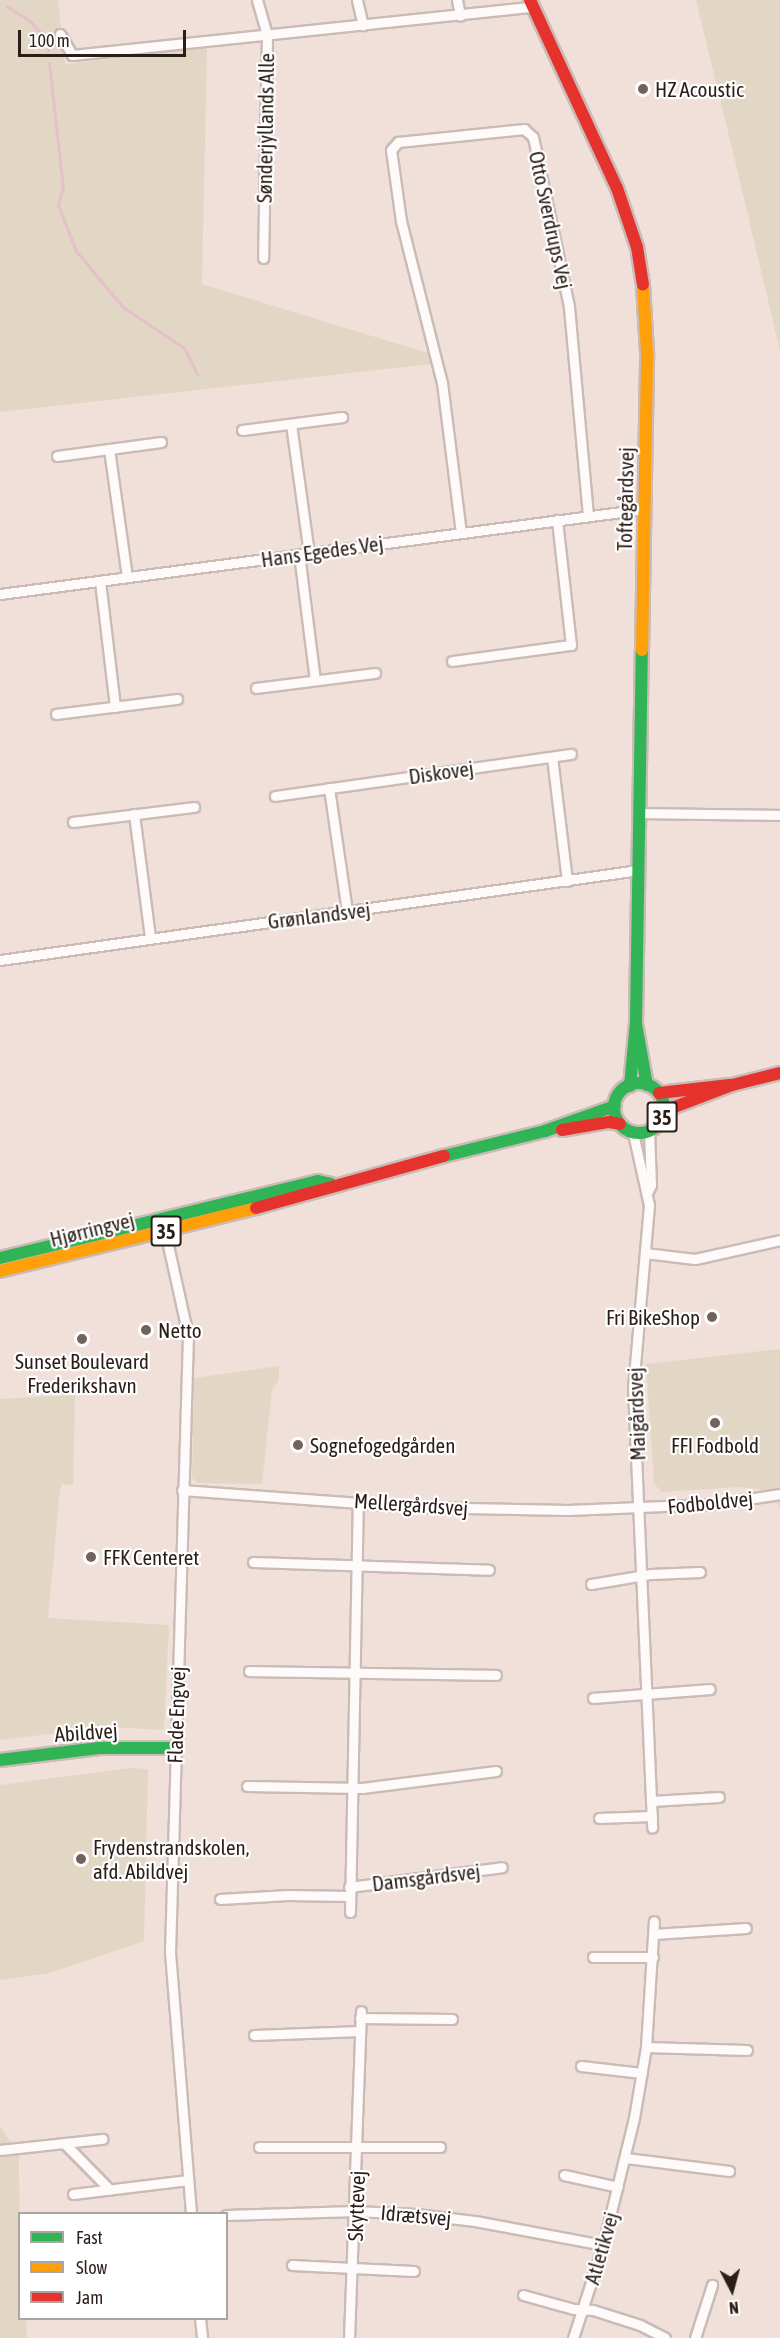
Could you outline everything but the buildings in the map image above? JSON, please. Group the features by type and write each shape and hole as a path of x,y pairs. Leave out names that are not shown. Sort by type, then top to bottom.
{"street":[{"name":"Sønderjyllands Alle","path":"256,0 267,35 263,258"},
{"path":"357,0 363,25"},
{"path":"457,0 460,16"},
{"path":"60,34 72,55 460,16 531,4"},
{"name":"Toftegårdsvej","path":"531,4 607,163 637,247 647,352 636,1022 630,1086"},
{"name":"Otto Sverdrups Vej","path":"461,533 442,383 400,221 391,150 398,142 524,129 533,137 569,307 588,516"},
{"path":"242,430 342,417"},
{"path":"291,423 315,680"},
{"path":"57,456 161,442"},
{"path":"109,449 127,577"},
{"name":"Hans Egedes Vej","path":"0,594 644,508"},
{"path":"452,661 571,645 557,520"},
{"path":"100,580 115,707"},
{"path":"256,687 375,673"},
{"path":"56,714 177,699"},
{"name":"Diskovej","path":"275,796 571,754"},
{"path":"552,757 567,881"},
{"path":"329,788 347,912"},
{"path":"73,822 194,807"},
{"path":"640,813 780,815"},
{"path":"134,814 150,938"},
{"name":"Grønlandsvej","path":"0,960 639,870"},
{"name":"Toftegårdsvej","path":"636,1022 646,1085"},
{"name":"35","path":"732,1085 659,1093 646,1085 630,1086 619,1094 615,1106 620,1124 633,1132 649,1131 664,1111 732,1085 780,1073"},
{"name":"35","path":"659,1093 664,1111"},
{"name":"Hjørringvej","path":"0,1258 319,1191 331,1184 545,1131 615,1106"},
{"name":"Hjørringvej","path":"545,1131 609,1122 620,1124"},
{"name":"Maigårdsvej","path":"647,1193 651,1185 649,1131"},
{"name":"Maigårdsvej","path":"633,1132 647,1193 645,1253 633,1388 643,1576 652,1828"},
{"name":"Hjørringvej","path":"0,1271 164,1225"},
{"name":"Flade Engvej","path":"164,1225 188,1335 170,1952 191,2212"},
{"path":"645,1253 695,1259 780,1240"},
{"name":"Mellergårdsvej","path":"182,1490 487,1509 640,1509"},
{"name":"Fodboldvej","path":"640,1509 714,1504 780,1494"},
{"name":"Damsgårdsvej","path":"350,1912 358,1501"},
{"path":"253,1562 489,1570"},
{"path":"591,1584 643,1576 700,1572"},
{"path":"249,1671 496,1675"},
{"path":"593,1698 710,1689"},
{"name":"Abildvej","path":"0,1760 99,1748 175,1748"},
{"path":"247,1786 351,1788 496,1771"},
{"path":"651,1801 719,1797"},
{"path":"599,1818 652,1816"},
{"name":"Damsgårdsvej","path":"220,1899 350,1891 502,1867"},
{"name":"Atletikvej","path":"573,2338 584,2310 626,2158 642,2073 653,1957 654,1921"},
{"path":"654,1934 746,1928"},
{"path":"593,1957 653,1957"},
{"name":"Skyttevej","path":"350,2338 361,2014 452,2019"},
{"path":"254,2035 360,2031"},
{"path":"645,2046 747,2050"},
{"path":"581,2066 642,2073"},
{"path":"0,2150 102,2139"},
{"path":"65,2144 110,2190"},
{"name":"Skyttevej","path":"259,2147 358,2144 440,2147"},
{"path":"626,2158 729,2171"},
{"name":"Atletikvej","path":"564,2175 618,2187"},
{"path":"73,2194 188,2180"},
{"name":"Idrætsvej","path":"228,2215 355,2211 476,2221 603,2245"},
{"name":"Skyttevej","path":"292,2265 414,2271"},
{"path":"695,2338 712,2284"},
{"name":"Atletikvej","path":"523,2295 640,2325 665,2338"},
{"path":"200,2320 202,2338"}],"shaded area":[{"path":"0,0 58,0 65,64 207,48 202,284 431,354 431,364 0,412"},
{"path":"696,0 780,0 780,351 737,169"},
{"name":"FFI Fodbold","path":"780,1349 780,1507 763,1490 740,1487 661,1492 654,1483 646,1364"},
{"path":"279,1366 279,1380 272,1389 262,1484 198,1483 192,1478 194,1378"},
{"path":"75,1395 73,1485 62,1484 60,1490 48,1618 169,1625 164,1730 107,1727 0,1740 0,1399"},
{"name":"Frydenstrandskolen, afd. Abildvej","path":"130,1768 148,1769 144,1941 50,1973 0,1980 0,1785"},
{"path":"0,2126 19,2156 18,2320 26,2320 27,2338 0,2338"}],"waterway":[{"path":"6,6 30,21 47,40 48,51"},
{"path":"49,63 63,187 58,205 76,251 123,307 184,348 197,374"}],"traffic: fast":[{"path":"630,1086 636,1022 642,650"},
{"path":"636,1024 647,1085"},
{"path":"639,1083 653,1087 660,1094 664,1108 660,1122 653,1129 639,1133 625,1129 618,1122 614,1108 618,1094 625,1087 639,1083"},
{"path":"444,1156 545,1131 615,1106"},
{"path":"0,1258 318,1181 331,1184"},
{"path":"0,1760 99,1748 175,1748"}],"traffic: slow":[{"path":"642,650 647,352 643,285"},
{"path":"0,1271 256,1208"}],"traffic: jam":[{"path":"530,0 617,188 637,247 643,285"},
{"path":"664,1111 732,1085 780,1073"},
{"path":"659,1093 730,1085"},
{"path":"562,1130 609,1122 620,1124"},
{"path":"256,1208 444,1156"}],"place":[{"name":"HZ Acoustic","path":"643,89"},
{"name":"Fri BikeShop","path":"712,1317"},
{"name":"Netto","path":"146,1330"},
{"name":"Sunset Boulevard Frederikshavn","path":"82,1339"},
{"name":"FFI Fodbold","path":"715,1423"},
{"name":"Sognefogedgården","path":"298,1445"},
{"name":"FFK Centeret","path":"91,1557"},
{"name":"Frydenstrandskolen, afd. Abildvej","path":"81,1859"}]}
